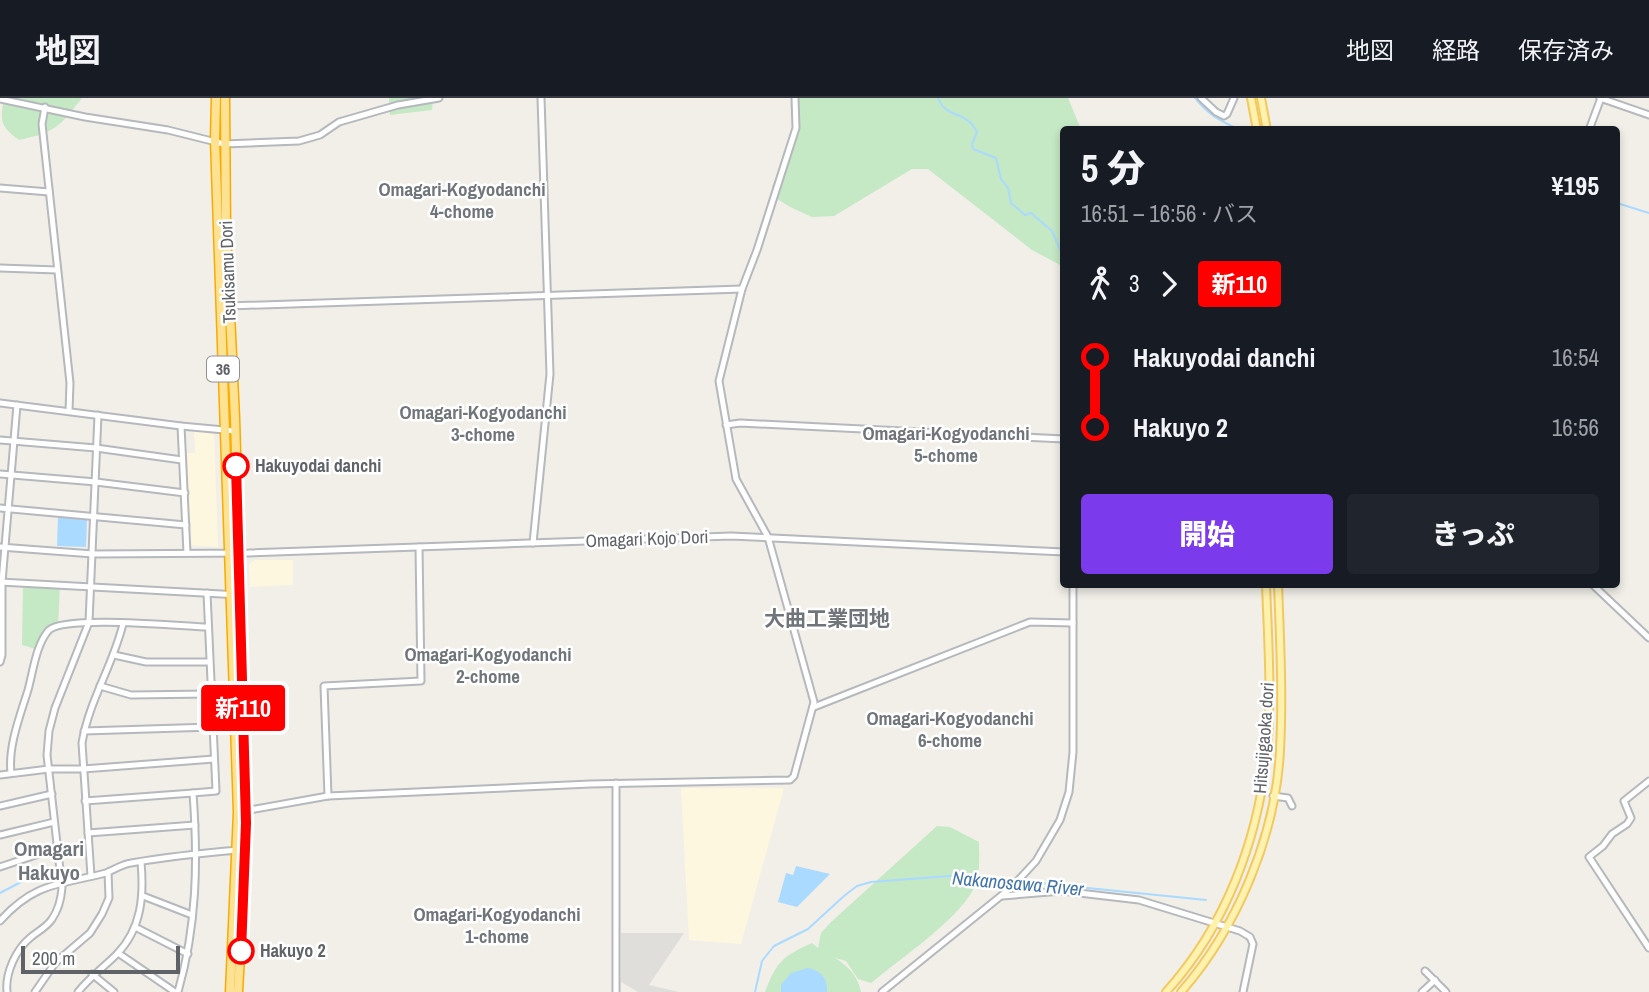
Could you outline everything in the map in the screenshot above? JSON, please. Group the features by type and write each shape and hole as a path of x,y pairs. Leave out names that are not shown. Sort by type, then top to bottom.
{"highway":[{"name":"Tsukisamu Dori","path":"216,98 242,812 238,992"},
{"name":"Tsukisamu Dori","path":"219,142 225,98"},
{"name":"Tsukisamu Dori","path":"230,992 241,850"}],"main road":[{"path":"1251,98 1256,126"},
{"path":"1261,98 1266,126"},
{"name":"Hitsujigaoka dori","path":"1166,992 1195,955 1215,922 1247,853 1264,774 1269,694 1266,588"},
{"name":"Hitsujigaoka dori","path":"1181,992 1207,960 1228,926 1260,853 1273,796 1281,738 1278,588"}],"street":[{"path":"0,99 219,142 299,141 320,135 339,122 398,105 439,98"},
{"path":"533,543 550,374 541,98"},
{"path":"242,812 328,796 616,783 790,780 794,776 814,707 768,537 736,478 719,381 742,289 796,128 795,98"},
{"path":"1202,98 1216,113 1224,116 1234,98"},
{"path":"1590,126 1600,98 1649,115"},
{"path":"45,107 42,124 70,383 69,411"},
{"path":"0,188 49,192"},
{"path":"0,268 57,270"},
{"path":"225,306 742,289"},
{"path":"0,402 230,430"},
{"path":"0,662 2,548 17,405"},
{"path":"7,992 6,982 15,957 28,940 51,922 60,905 61,882 47,755 55,708 89,622 98,415"},
{"path":"726,425 754,423 1060,439"},
{"path":"181,426 187,553"},
{"path":"0,440 96,448 182,460"},
{"path":"0,474 185,493"},
{"path":"0,508 186,525"},
{"name":"Omagari Kojo Dori","path":"2,548 93,554 233,553 731,536 1060,552"},
{"path":"328,796 324,686 421,681 419,547"},
{"path":"1,582 235,595"},
{"path":"882,992 1012,887 1036,860 1060,820 1069,792 1073,752 1073,588"},
{"path":"1596,588 1649,638"},
{"path":"85,801 216,791 207,593"},
{"path":"11,773 9,758 42,640 51,628 65,623 89,622 208,627"},
{"path":"814,707 1030,622 1073,623"},
{"path":"91,876 82,743 100,686 114,655 122,624"},
{"path":"114,655 146,662 209,662"},
{"path":"100,686 131,695 210,694"},
{"path":"84,731 212,727"},
{"path":"0,775 49,769 214,759"},
{"path":"1649,781 1624,801 1630,818 1627,824 1588,857 1649,948"},
{"path":"616,783 616,992"},
{"path":"118,953 176,992 188,954 192,915 197,855 193,793"},
{"path":"0,806 52,794"},
{"path":"1273,796 1288,798 1292,806"},
{"path":"0,835 54,822"},
{"path":"88,832 195,825"},
{"path":"0,867 57,848"},
{"path":"0,921 16,903 35,891 61,882 108,872 128,863 241,850"},
{"path":"78,992 92,974 118,953 135,927 143,896 141,862"},
{"path":"35,992 55,963 90,933 109,898 108,872"},
{"path":"1002,896 1062,891 1139,900 1228,926 1250,936 1253,944 1243,992"},
{"path":"143,896 192,915"},
{"path":"135,927 188,954"},
{"path":"1425,971 1446,992"},
{"path":"92,974 114,992"},
{"path":"1422,992 1435,980"}],"shaded area":[{"path":"194,430 214,433 218,547 190,545 187,453 195,453"},
{"path":"255,560 293,560 293,585 250,587 249,564"},
{"path":"681,788 784,788 741,944 689,940"},
{"path":"621,933 684,933 649,985 679,992 638,992 621,982"}],"green space":[{"path":"4,98 82,98 56,127 19,140 8,131 3,122"},
{"path":"389,98 433,98 432,110 390,115"},
{"path":"799,98 1068,98 1080,126 1060,126 1060,265 1032,250 928,169 912,169 834,216 812,217 790,207 776,198 772,187 790,141"},
{"path":"23,584 60,586 58,626 51,628 39,650 22,645"},
{"path":"937,826 950,827 979,842 976,884 953,915 871,983 858,979 846,961 835,958 852,972 861,992 765,992 777,967 794,952 812,943 825,954 818,948 821,933"}],"water":[{"path":"58,517 87,519 86,547 57,546"},
{"path":"796,866 830,874 797,907 778,902 786,873 793,875"},
{"path":"808,968 823,976 827,992 781,992 781,985 791,973"}],"waterway":[{"path":"938,98 944,108 972,124 977,132 972,144 973,149 996,158 1011,203 1025,215 1031,213 1052,231 1060,249"},
{"path":"1195,98 1215,117 1232,126"},
{"path":"1620,204 1649,213"},
{"path":"0,893 40,872"},
{"name":"Nakanosawa River","path":"755,992 762,961 774,946 808,929 857,886 871,882 962,875 1014,880"},
{"name":"Nakanosawa River","path":"1019,881 1206,900"}],"bus line":[{"name":"新110","path":"236,466 246,823 241,951"}],"place":[{"name":"Hakuyodai danchi","path":"236,466"},
{"name":"Hakuyo 2","path":"241,951"}],"district":[{"name":"Omagari-Kogyodanchi 4-chome","path":"462,200"},
{"name":"Omagari-Kogyodanchi 3-chome","path":"483,423"},
{"name":"Omagari-Kogyodanchi 5-chome","path":"946,444"},
{"name":"大曲工業団地","path":"827,619"},
{"name":"Omagari-Kogyodanchi 2-chome","path":"488,665"},
{"name":"Omagari-Kogyodanchi 6-chome","path":"950,729"},
{"name":"Omagari Hakuyo","path":"49,861"},
{"name":"Omagari-Kogyodanchi 1-chome","path":"497,925"}]}
